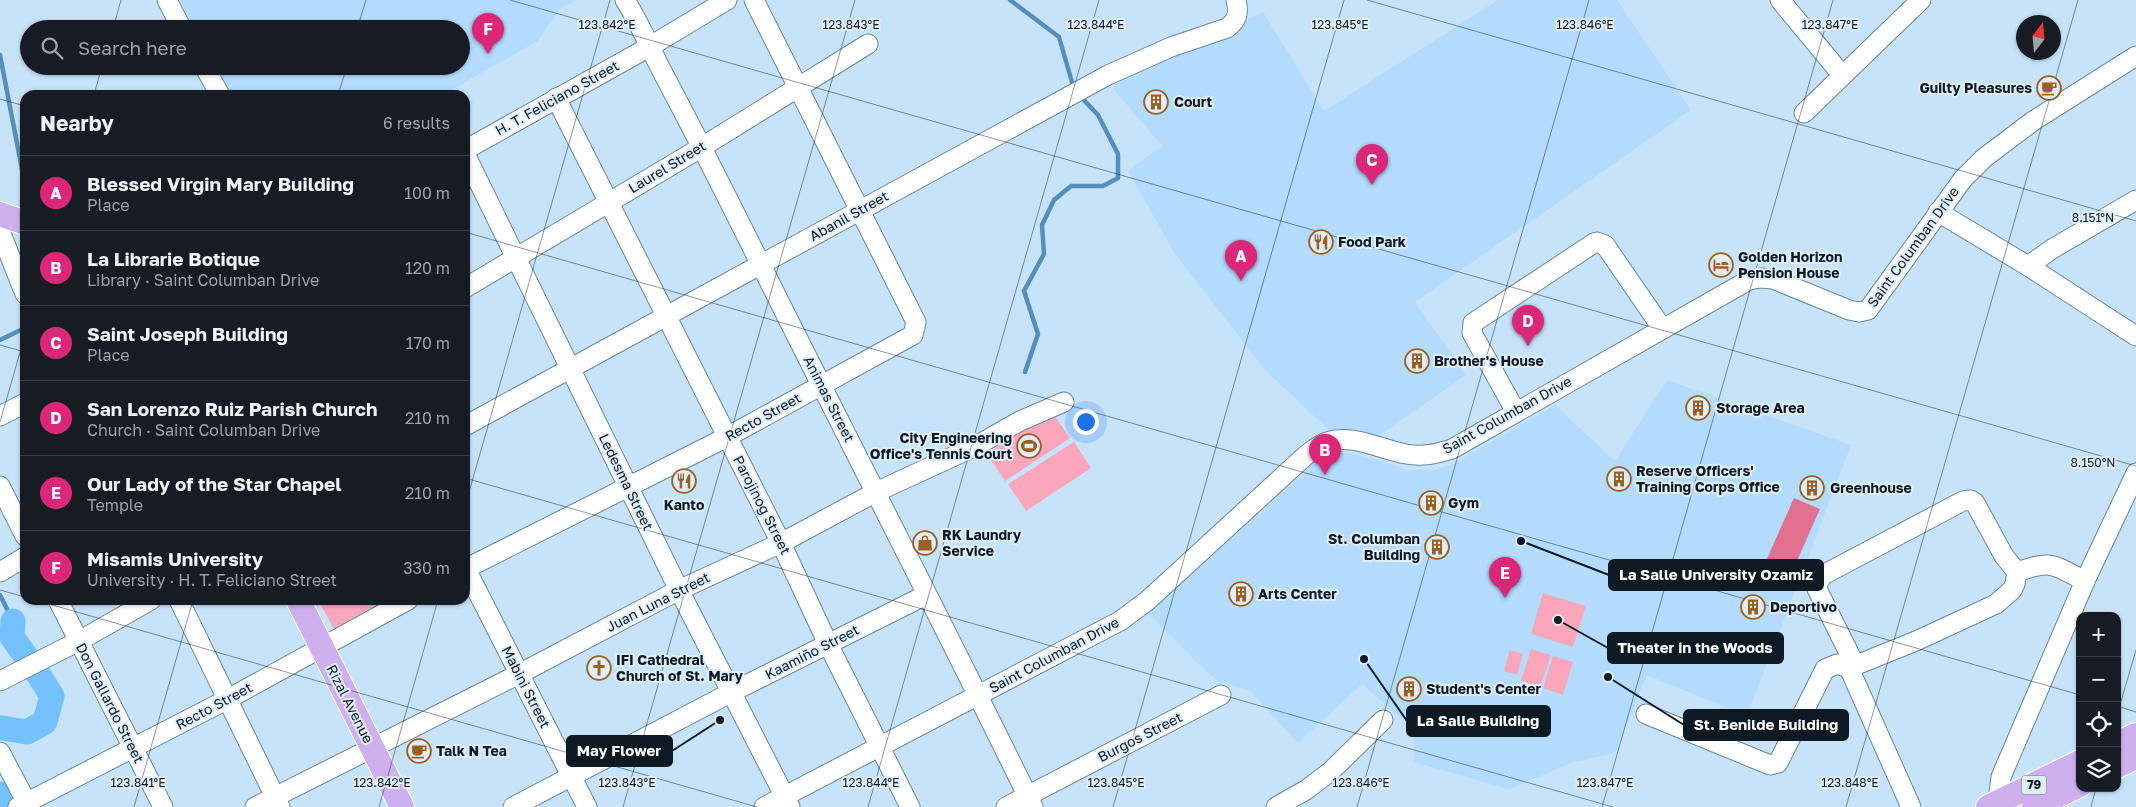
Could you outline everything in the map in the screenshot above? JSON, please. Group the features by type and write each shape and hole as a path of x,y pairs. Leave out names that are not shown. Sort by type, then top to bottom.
{"main road":[{"path":"0,214 20,222"},
{"name":"Rizal Avenue","path":"300,605 402,807"},
{"path":"2121,742 2136,735"},
{"path":"2121,764 2136,757"},
{"name":"79","path":"1998,805 2076,764"},
{"name":"79","path":"2034,807 2076,786"}],"street":[{"path":"167,0 177,20"},
{"name":"Animas Street","path":"625,0 638,20 649,47 702,147 1030,801"},
{"name":"H. T. Feliciano Street","path":"470,147 649,47 727,0"},
{"name":"Recto Street","path":"470,566 629,488 727,437 821,384 908,339 915,329 916,322 754,0"},
{"path":"1780,0 1842,75"},
{"path":"1804,113 1921,0"},
{"name":"Abanil Street","path":"470,423 1108,75 1171,47 1227,28 1234,23 1237,8"},
{"name":"Laurel Street","path":"470,285 702,147 868,44"},
{"name":"Saint Columban Drive","path":"764,807 787,802 879,748 1092,638 1133,612 1147,602 1304,457 1327,442 1340,440 1356,442 1421,456 1452,449 1736,286 1760,278 1773,279 1785,283 1849,310 1859,312 1868,310 1963,179 1984,158 2032,121 2136,56"},
{"path":"209,75 217,90"},
{"name":"Parojinog Street","path":"556,98 781,543 828,644 910,807"},
{"name":"Ledesma Street","path":"470,164 730,693 787,802"},
{"path":"2028,266 2060,244 2136,200"},
{"path":"1938,212 2028,266 2136,336"},
{"path":"0,231 20,281"},
{"path":"1516,412 1472,333 1472,323 1594,243 1598,242 1605,245 1662,328"},
{"name":"Juan Luna Street","path":"255,807 278,802 372,749 679,590 781,543 876,492 976,446 1020,421 1064,402"},
{"path":"0,416 20,406"},
{"path":"1998,805 1998,785 2001,777 2085,581 2136,473"},
{"path":"0,486 20,526"},
{"path":"1646,714 1776,765 1825,669 1837,664 1852,667 1955,625 1996,604 2012,590 2017,572 2004,556 1975,503 1970,500 1963,501 1823,575 1818,583 1817,589 1852,667 1911,807"},
{"path":"0,572 20,560"},
{"path":"2017,572 2043,563 2053,565 2085,581"},
{"name":"Mabini Street","path":"470,578 588,807"},
{"name":"Kaamiño Street","path":"513,807 730,693 926,595"},
{"name":"Don Gallardo Street","path":"60,605 163,807"},
{"path":"0,681 78,641 141,605"},
{"path":"181,605 278,802"},
{"name":"Recto Street","path":"25,806 228,699 399,605"},
{"name":"Burgos Street","path":"1006,807 1030,801 1221,695"},
{"path":"1276,807 1306,790 1331,771 1383,720"},
{"path":"0,752 25,806"}],"shaded area":[{"path":"180,0 576,0 561,8 538,41 451,90 229,90 221,75 470,75 470,20 191,20"},
{"path":"1498,0 1617,0 1691,110 1415,302 1466,375 1374,439 1329,430 1266,371 1175,254 1128,171 1162,146 1112,87 1156,57 1215,35 1263,12 1324,111"},
{"path":"1667,380 1851,445 1747,716 1647,675 1615,753 1574,762 1509,789 1414,762 1414,729 1362,684 1298,743 1249,690 1218,682 1147,613 1325,455 1334,452 1344,452 1375,459 1409,470 1434,470 1451,465 1555,405 1615,461"},
{"name":"City Engineering Office's Tennis Court","path":"1052,412 1070,438 1005,481 987,454"},
{"name":"City Engineering Office's Tennis Court","path":"1074,442 1091,468 1026,511 1008,484"},
{"path":"1794,498 1820,509 1792,572 1766,561"},
{"path":"1543,593 1586,606 1573,647 1531,634"},
{"path":"321,605 380,605 334,629"},
{"path":"1531,649 1551,655 1540,687 1521,681"},
{"path":"1510,650 1523,654 1517,675 1504,671"},
{"path":"1553,656 1573,662 1563,695 1543,688"}],"waterway":[{"path":"1010,0 1059,37 1074,89"},
{"path":"0,55 20,159"},
{"path":"1025,372 1038,334 1024,291 1044,254 1042,225 1054,200 1071,186 1103,186 1118,178 1118,154 1098,115 1082,98"},
{"path":"0,340 20,330"},
{"path":"0,595 13,621"},
{"path":"13,621 12,637 29,661"},
{"path":"2,728 27,732 45,722 52,696 37,672"},
{"path":"0,794 6,806"}],"place":[{"name":"Misamis University","path":"488,54"},
{"name":"Guilty Pleasures","path":"2049,88"},
{"name":"Court","path":"1156,102"},
{"name":"Saint Joseph Building","path":"1372,185"},
{"name":"Food Park","path":"1321,242"},
{"name":"Golden Horizon Pension House","path":"1721,265"},
{"name":"Blessed Virgin Mary Building","path":"1241,281"},
{"name":"San Lorenzo Ruiz Parish Church","path":"1528,346"},
{"name":"Brother's House","path":"1417,361"},
{"name":"Storage Area","path":"1698,408"},
{"name":"City Engineering Office's Tennis Court","path":"1029,446"},
{"name":"La Librarie Botique","path":"1325,475"},
{"name":"Reserve Officers' Training Corps Office","path":"1619,479"},
{"name":"Kanto","path":"684,481"},
{"name":"Greenhouse","path":"1812,488"},
{"name":"Gym","path":"1431,503"},
{"name":"La Salle University Ozamiz","path":"1521,541"},
{"name":"RK Laundry Service","path":"925,543"},
{"name":"St. Columban Building","path":"1437,547"},
{"name":"Arts Center","path":"1241,594"},
{"name":"Our Lady of the Star Chapel","path":"1505,598"},
{"name":"Deportivo","path":"1753,607"},
{"name":"Theater in the Woods","path":"1558,620"},
{"name":"La Salle Building","path":"1364,659"},
{"name":"IFI Cathedral Church of St. Mary","path":"599,668"},
{"name":"St. Benilde Building","path":"1608,677"},
{"name":"Student's Center","path":"1409,689"},
{"name":"May Flower","path":"720,720"},
{"name":"Talk N Tea","path":"419,751"}]}
